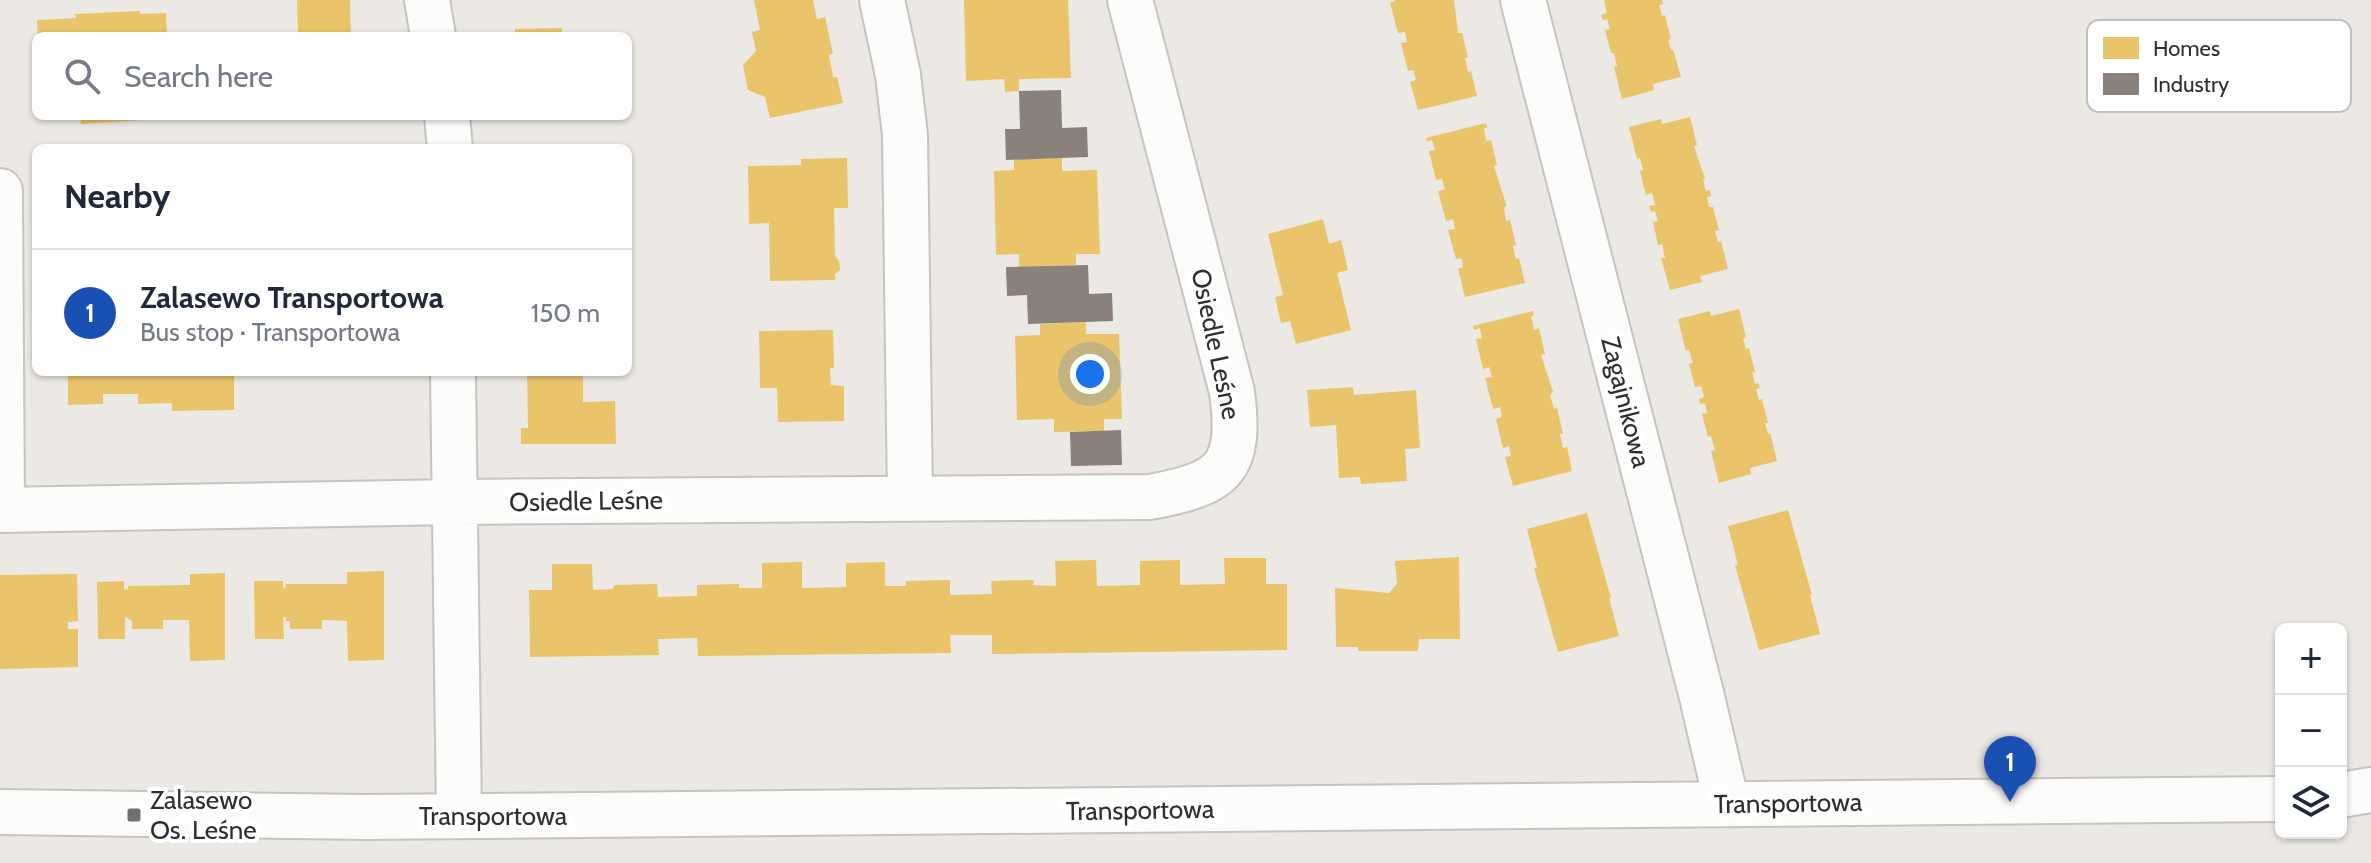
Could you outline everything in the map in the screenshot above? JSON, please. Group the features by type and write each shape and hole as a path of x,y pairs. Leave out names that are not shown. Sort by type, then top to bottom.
{"street":[{"path":"427,0 432,32"},
{"path":"882,0 898,75 905,135 910,498"},
{"name":"Osiedle Leśne","path":"0,191 1,510 454,502 1150,497 1188,490 1223,470 1231,458 1235,440 1232,392 1130,0"},
{"name":"Zagajnikowa","path":"1523,0 1727,804"},
{"path":"447,120 450,144"},
{"path":"453,376 459,816"},
{"path":"2347,796 2371,790"},
{"name":"Transportowa","path":"0,812 459,816 2275,799"},
{"path":"2347,799 2371,803"}],"building: Homes":[{"path":"297,0 350,0 351,32 298,32"},
{"path":"754,0 813,0 817,19 825,17 833,54 829,55 833,77 837,77 843,103 770,118 765,97 748,90 743,65 756,51 752,32 760,30"},
{"path":"964,0 1068,0 1071,78 1019,79 1019,91 1005,92 1004,79 966,81"},
{"path":"1396,0 1454,0 1458,33 1462,33 1468,72 1471,71 1477,96 1418,110 1410,82 1416,80 1413,70 1408,71 1401,43 1407,42 1405,32 1398,33 1390,3"},
{"path":"1604,0 1662,0 1663,4 1659,5 1662,16 1665,15 1671,39 1668,40 1681,77 1653,84 1654,90 1622,99 1614,53 1611,53 1605,30 1610,29 1607,19 1603,20 1601,15 1607,13"},
{"path":"166,13 167,32 38,32 37,20 76,18 75,14"},
{"path":"562,28 562,32 515,32 515,29"},
{"path":"1690,117 1706,191 1710,190 1711,196 1707,197 1709,207 1713,207 1719,230 1715,231 1718,242 1721,241 1728,269 1700,276 1702,282 1670,290 1661,258 1665,258 1662,244 1658,245 1653,222 1658,221 1655,211 1651,212 1649,206 1655,205 1652,193 1646,195 1640,158 1637,159 1629,127 1661,119 1662,124"},
{"path":"80,120 144,120 81,124"},
{"path":"1486,123 1486,141 1491,140 1497,165 1494,166 1506,204 1506,221 1510,220 1516,259 1519,258 1525,283 1465,297 1458,269 1463,267 1461,258 1456,259 1448,230 1455,229 1453,219 1446,221 1438,191 1445,189 1442,179 1436,180 1429,151 1435,150 1432,140 1427,142 1426,138"},
{"path":"847,158 848,208 834,208 835,256 840,270 835,274 835,280 770,281 769,223 749,224 748,166 801,165 801,159"},
{"path":"1062,158 1062,171 1097,170 1100,254 1076,254 1076,265 1019,267 1019,254 996,255 994,171 1014,170 1014,159"},
{"path":"1323,219 1329,244 1341,240 1348,270 1337,273 1351,330 1296,344 1290,321 1281,323 1275,297 1283,295 1268,234"},
{"path":"1739,309 1746,337 1743,338 1746,349 1749,348 1755,384 1758,383 1760,388 1756,389 1759,400 1762,399 1768,423 1765,423 1777,461 1750,468 1751,474 1719,483 1711,451 1715,450 1702,414 1707,413 1705,403 1700,404 1699,399 1704,397 1701,386 1695,387 1689,364 1693,363 1689,350 1686,351 1678,319 1710,311 1711,316"},
{"path":"1533,311 1534,330 1539,328 1545,354 1541,355 1553,392 1550,395 1554,409 1557,408 1563,448 1567,447 1572,471 1513,486 1505,457 1511,456 1509,446 1503,448 1496,419 1502,417 1500,407 1493,409 1485,378 1492,377 1489,367 1483,369 1476,339 1482,338 1480,328 1474,330 1473,326"},
{"path":"1086,322 1086,334 1119,334 1122,419 1104,419 1104,431 1054,432 1054,419 1017,420 1015,336 1040,335 1040,324"},
{"path":"833,330 831,385 844,386 844,421 778,422 777,388 760,388 759,331"},
{"path":"68,376 234,376 234,410 172,411 172,403 138,404 138,394 103,394 103,404 68,405"},
{"path":"527,376 583,376 583,402 615,401 616,444 521,444 521,428 528,428"},
{"path":"1353,387 1354,395 1416,390 1420,448 1405,449 1407,481 1361,484 1360,477 1339,478 1336,425 1310,427 1307,390"},
{"path":"1788,510 1820,634 1759,650 1735,565 1738,565 1728,526"},
{"path":"1587,513 1619,636 1558,652 1534,568 1537,568 1527,529"},
{"path":"1459,557 1460,639 1419,639 1418,651 1358,651 1358,647 1336,647 1335,588 1389,593 1397,584 1395,561"},
{"path":"1224,558 1266,558 1266,584 1287,584 1287,650 992,654 992,635 950,635 951,653 698,656 697,638 658,639 659,655 530,657 529,590 552,590 552,564 592,564 593,590 613,589 614,585 657,584 658,597 697,596 697,585 739,584 739,588 762,588 762,563 802,562 802,588 846,587 846,563 885,562 885,586 906,586 906,581 950,580 950,595 992,594 991,581 1034,580 1033,585 1056,586 1055,561 1096,560 1097,586 1140,585 1140,561 1180,560 1180,585 1225,584"},
{"path":"384,571 384,660 348,661 347,621 322,620 322,629 290,629 290,621 283,617 284,639 255,639 254,581 283,581 285,589 286,584 347,584 347,572"},
{"path":"225,573 225,660 190,661 189,620 163,620 163,629 132,629 132,621 125,617 125,639 98,639 97,582 124,581 124,590 128,586 190,585 190,574"},
{"path":"77,574 78,621 68,622 68,629 78,629 78,667 0,669 0,575"}],"building: Industry":[{"path":"1061,90 1062,128 1087,127 1088,157 1006,160 1005,129 1020,129 1019,91"},
{"path":"1088,265 1089,294 1112,293 1113,321 1028,324 1027,295 1007,296 1006,267"},
{"path":"1121,430 1122,465 1071,466 1070,432"}],"place":[{"name":"Zalasewo Transportowa","path":"2010,802"},
{"name":"Zalasewo Os. Leśne","path":"134,815"}]}
